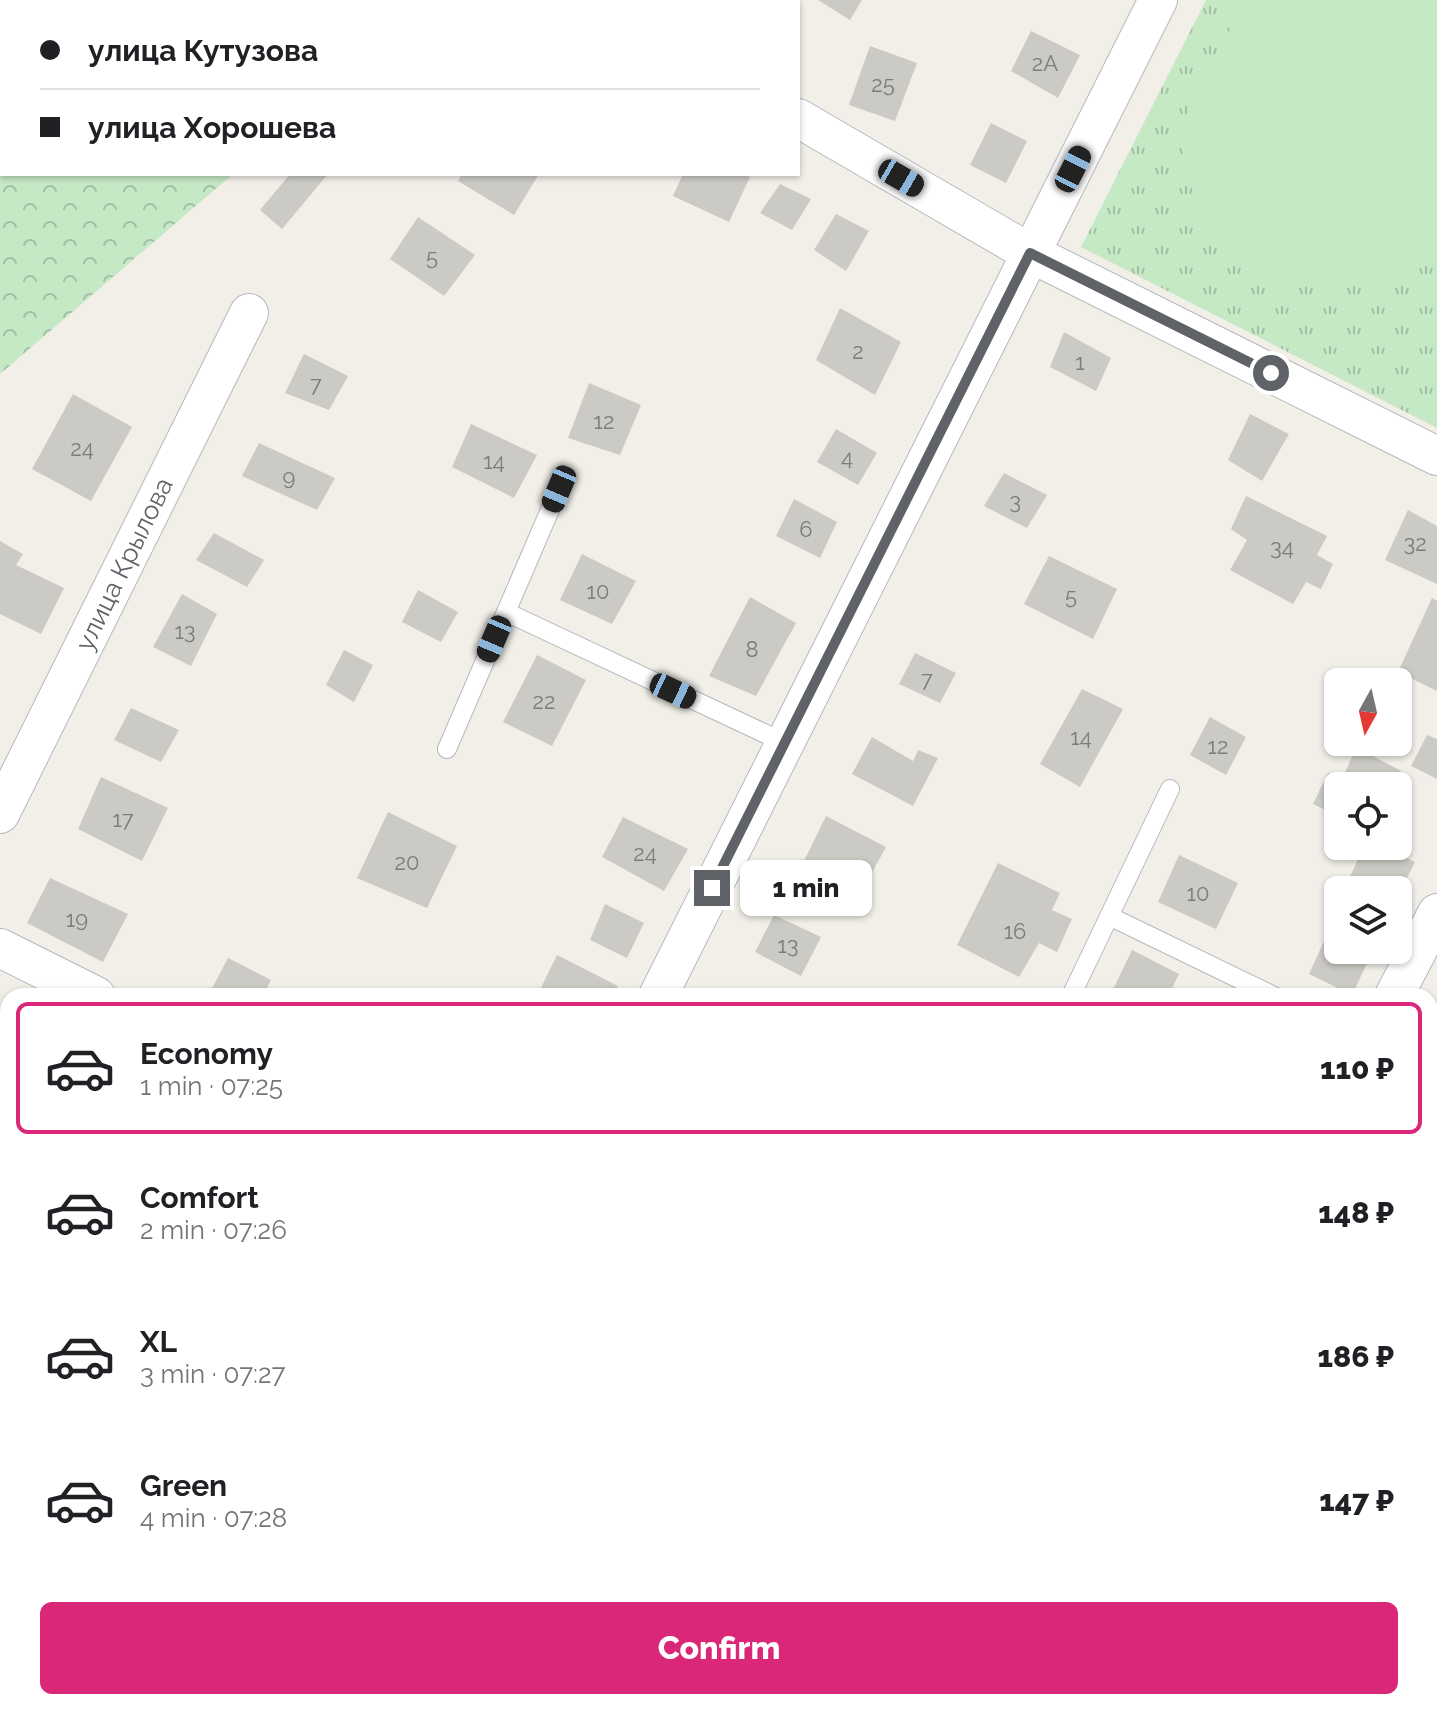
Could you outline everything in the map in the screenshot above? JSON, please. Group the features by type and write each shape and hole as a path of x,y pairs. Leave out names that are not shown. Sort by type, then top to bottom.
{"street":[{"path":"662,988 1158,0"},
{"path":"800,119 1030,253 1437,456"},
{"name":"улица Крылова","path":"0,814 249,313"},
{"path":"1398,988 1437,913"},
{"path":"0,948 80,988"}],"lane":[{"path":"447,749 559,489"},
{"path":"506,612 785,743"},
{"path":"1075,988 1170,789"},
{"path":"1109,916 1258,988"}],"green space":[{"path":"1206,0 1437,0 1437,428 1081,247"},
{"path":"1245,0 1437,0 1437,240 1408,266 1372,282 1332,289 1294,284 1259,271 1230,249 1207,220 1191,187 1185,149 1189,109"},
{"path":"0,176 231,176 0,374"}],"building":[{"path":"818,0 862,0 850,20"},
{"path":"1031,31 1080,55 1058,98 1011,71"},
{"path":"870,46 917,63 895,121 849,105"},
{"path":"991,123 1027,141 1006,183 970,165"},
{"path":"288,176 326,176 282,229 260,210"},
{"path":"461,176 538,176 514,215 458,181"},
{"path":"682,176 750,177 729,222 673,196"},
{"path":"780,184 811,199 792,230 760,213"},
{"path":"836,214 869,231 846,271 814,250"},
{"path":"418,217 475,255 444,296 390,259"},
{"path":"840,308 901,342 875,395 816,360"},
{"path":"1064,332 1111,358 1096,391 1050,367"},
{"path":"304,354 348,376 329,410 285,393"},
{"path":"589,383 641,405 620,455 568,438"},
{"path":"73,394 132,427 91,501 32,469"},
{"path":"1250,414 1289,434 1262,481 1228,460"},
{"path":"471,424 537,455 514,498 452,467"},
{"path":"836,429 877,453 858,485 817,462"},
{"path":"259,443 335,478 317,510 242,476"},
{"path":"1004,473 1047,495 1027,528 984,506"},
{"path":"1246,496 1327,536 1317,555 1333,564 1321,589 1306,582 1293,604 1230,570 1247,540 1231,529"},
{"path":"794,499 837,522 820,558 776,536"},
{"path":"1408,510 1437,526 1437,584 1385,560"},
{"path":"214,533 264,560 247,587 196,560"},
{"path":"0,541 23,554 16,565 64,588 41,634 0,614"},
{"path":"582,554 636,581 612,624 560,600"},
{"path":"1049,556 1117,589 1093,639 1024,604"},
{"path":"418,590 458,612 441,642 402,622"},
{"path":"182,594 217,614 191,666 153,647"},
{"path":"750,597 796,623 756,696 709,676"},
{"path":"1432,598 1437,601 1437,691 1412,679 1412,668 1400,668"},
{"path":"344,650 373,665 354,702 326,685"},
{"path":"915,653 956,673 940,703 899,684"},
{"path":"537,655 586,680 552,746 503,722"},
{"path":"1082,689 1123,709 1080,787 1040,764"},
{"path":"131,708 179,730 161,762 114,740"},
{"path":"1210,717 1246,737 1226,775 1190,755"},
{"path":"1427,735 1437,739 1437,779 1411,766"},
{"path":"872,737 913,761 918,750 938,758 913,806 852,774"},
{"path":"1352,756 1373,756 1401,771 1400,772 1345,772"},
{"path":"101,777 168,808 142,861 78,829"},
{"path":"1324,781 1324,809 1313,804"},
{"path":"388,812 457,846 427,908 357,878"},
{"path":"826,816 886,847 864,887 804,861"},
{"path":"623,817 688,849 664,891 602,857"},
{"path":"1179,855 1238,883 1216,929 1158,902"},
{"path":"1358,860 1415,862 1408,876 1350,876"},
{"path":"998,863 1060,893 1052,910 1072,919 1057,952 1039,943 1019,977 957,945"},
{"path":"50,878 128,914 103,962 27,923"},
{"path":"605,904 644,923 627,958 590,940"},
{"path":"774,915 821,937 801,976 755,952"},
{"path":"1324,941 1324,964 1367,964 1355,988 1338,988 1309,974"},
{"path":"1132,950 1179,974 1172,988 1114,988"},
{"path":"557,955 618,986 617,988 541,988"},
{"path":"228,958 271,980 267,988 212,988"}],"route":[{"path":"712,888 1030,253 1271,373"}]}
